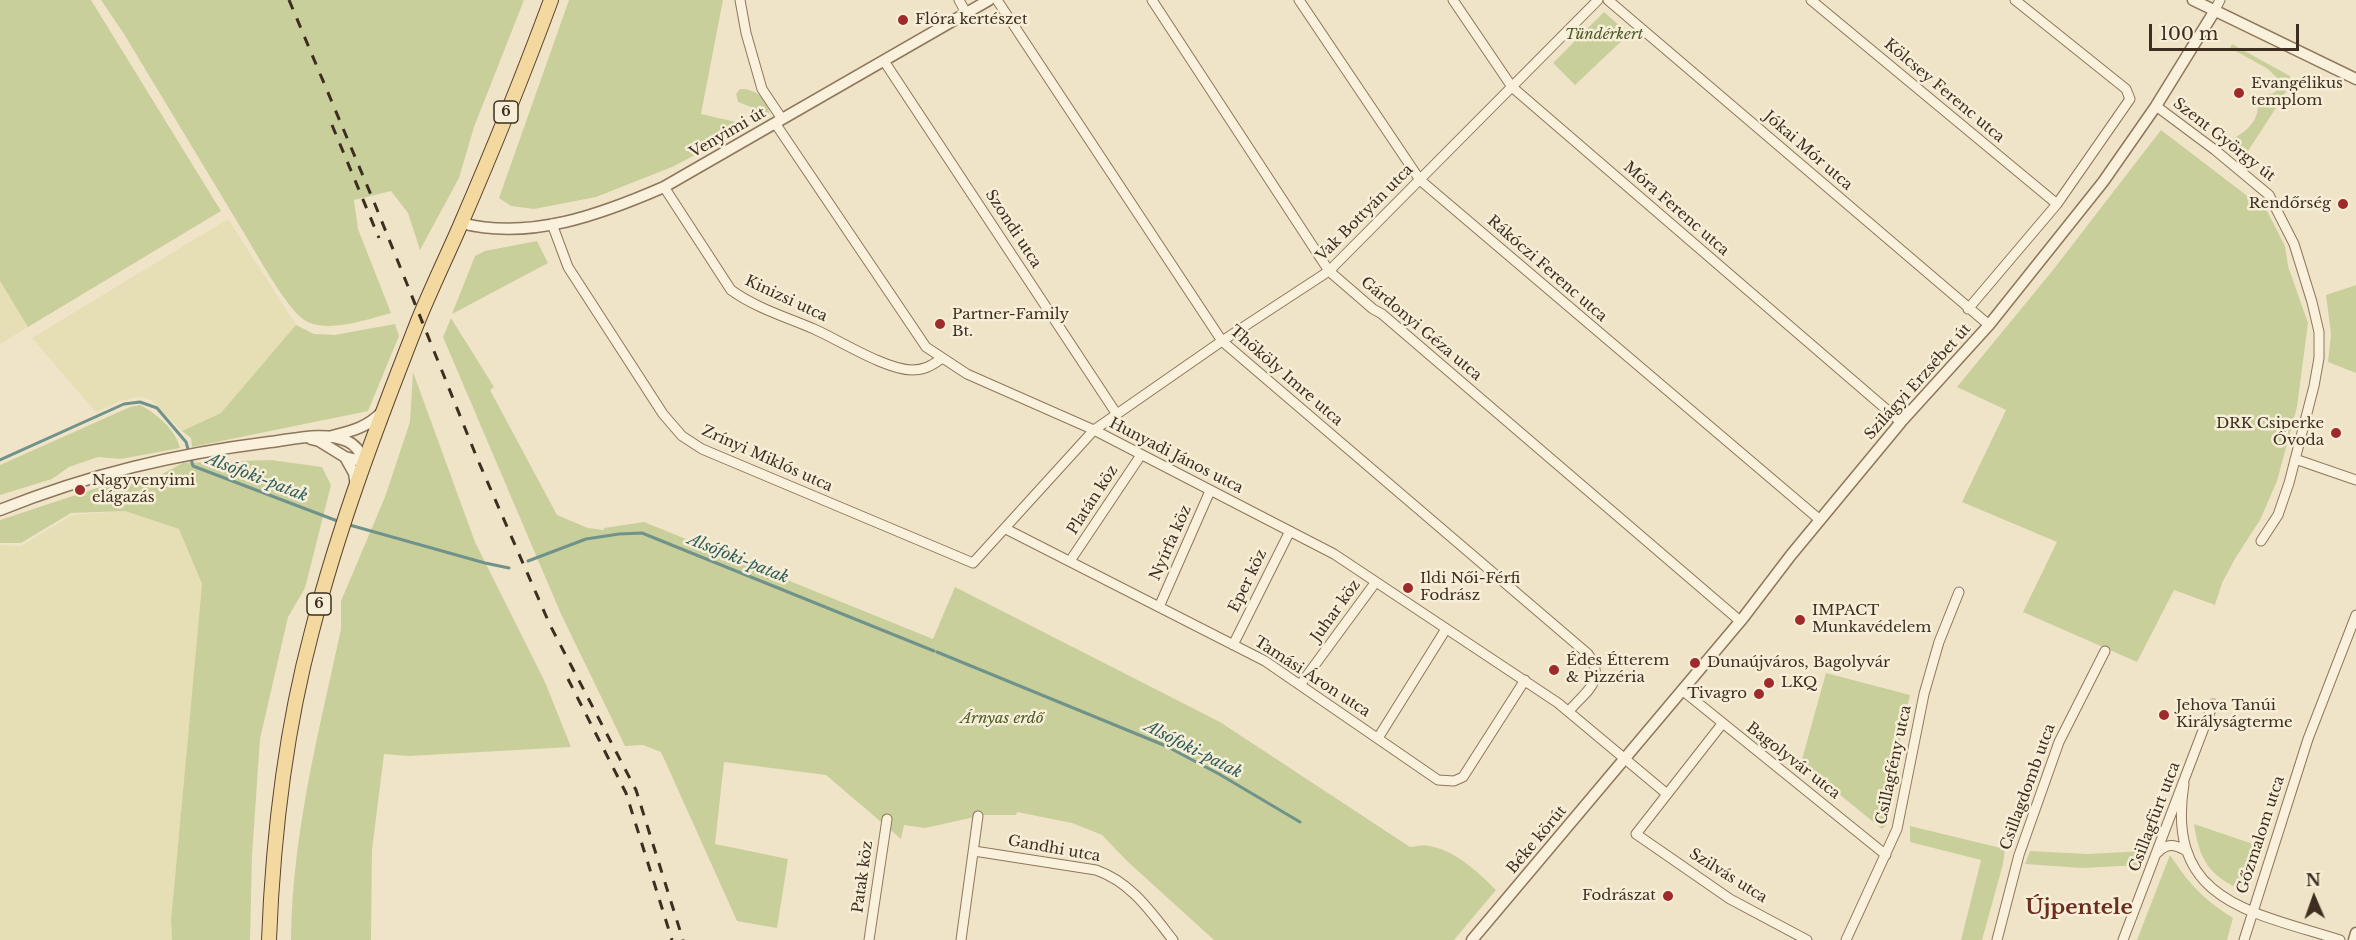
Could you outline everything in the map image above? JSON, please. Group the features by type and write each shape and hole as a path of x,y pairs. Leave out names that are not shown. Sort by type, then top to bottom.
{"main road":[{"name":"6","path":"269,940 279,804 292,723 311,632 344,521 419,319 461,223 550,0"}],"street":[{"name":"Hunyadi János utca","path":"740,0 744,27 762,89 779,121 926,347 967,374 1094,430 1334,554 1569,711 1667,795"},
{"path":"959,0 966,13"},
{"name":"Venyimi út","path":"461,223 490,228 552,224 615,208 664,187 989,0"},
{"name":"Thököly Imre utca","path":"997,0 1222,341 1588,654 1596,669 1595,681 1569,711"},
{"name":"Gárdonyi Géza utca","path":"1152,0 1329,271 1740,621"},
{"name":"Rákóczi Ferenc utca","path":"1299,0 1420,180 1820,520"},
{"name":"Móra Ferenc utca","path":"1453,0 1512,87 1901,422"},
{"name":"Vak Bottyán utca","path":"973,563 1094,430 1222,341 1329,271 1598,0"},
{"name":"Jókai Mór utca","path":"1608,0 1989,325"},
{"name":"Kölcsey Ferenc utca","path":"1811,0 2057,204"},
{"name":"Szilágyi Erzsébet út","path":"1968,309 2057,204 2130,99 2126,89 2015,0"},
{"path":"2193,0 2356,79"},
{"path":"2214,12 2220,0"},
{"name":"Szilágyi Erzsébet út","path":"1626,759 1901,422 1989,325 2103,182 2156,106 2214,12"},
{"name":"Szondi utca","path":"884,61 1116,413"},
{"name":"Szent György út","path":"2156,106 2225,157 2269,195 2294,244 2312,302 2319,332 2314,386 2278,515 2261,542"},
{"name":"Kinizsi utca","path":"664,187 731,290 744,300 816,329 893,366 910,370 928,368 941,359"},
{"name":"Zrínyi Miklós utca","path":"552,224 568,267 663,414 682,436 702,449 973,563"},
{"path":"0,510 62,486 133,465 196,453 331,436 372,422 384,410"},
{"path":"331,436 349,441 360,451 364,462"},
{"path":"302,438 319,441 345,457 364,462"},
{"name":"Platán köz","path":"1070,561 1141,455"},
{"path":"345,457 354,473 356,486"},
{"path":"2295,459 2356,480"},
{"name":"Nyírfa köz","path":"1159,606 1210,491"},
{"name":"Tamási Áron utca","path":"1006,529 1265,661 1438,780 1458,780 1463,777 1525,680"},
{"name":"Eper köz","path":"1233,645 1290,531"},
{"name":"Juhar köz","path":"1300,685 1375,583"},
{"name":"Csillagfény utca","path":"1846,940 1897,829 1909,762 1932,666 1959,592"},
{"name":"Gőzmalom utca","path":"2244,940 2308,739 2356,615"},
{"path":"1378,738 1446,629"},
{"name":"Csillagdomb utca","path":"1997,940 2019,855 2059,742 2105,651"},
{"name":"Bagolyvár utca","path":"1682,690 1886,855"},
{"name":"Csillagfürt utca","path":"2123,940 2213,704"},
{"path":"1667,795 1722,724"},
{"name":"Béke körút","path":"1472,940 1626,759"},
{"path":"2184,784 2180,819 2185,850 2192,866 2214,892 2252,912 2340,940"},
{"name":"Szilvás utca","path":"1667,795 1636,834 1730,899 1807,940"},
{"path":"961,940 978,816"},
{"name":"Patak köz","path":"869,940 887,819"},
{"path":"2156,855 2161,848 2170,844 2185,850"},
{"name":"Gandhi utca","path":"974,851 1109,874 1132,891 1173,940"},
{"path":"2354,940 2356,933"}],"shaded area":[{"path":"228,219 296,325 314,334 335,335 375,327 293,379 182,431 151,400 139,397 120,401 96,412 32,338"},
{"path":"0,281 28,327 0,344"},
{"path":"125,511 179,529 202,584 171,921 172,940 0,940 0,545 21,546 72,515"}],"green space":[{"path":"0,0 91,0 221,211 28,327 0,281"},
{"path":"101,0 524,0 474,127 459,178 420,250 408,213 391,191 354,200 358,229 391,313 359,322 322,326 312,324 296,312 271,279 124,34"},
{"path":"569,0 723,0 701,114 736,122 739,132 672,167 596,197 534,209 511,206 499,198"},
{"name":"Tündérkert","path":"1604,12 1629,34 1575,85 1553,63"},
{"path":"2232,44 2290,76 2288,88 2283,97 2248,151 2231,140 2244,132 2252,123 2257,112 2258,97 2274,93 2279,86 2279,80 2268,69 2230,48"},
{"path":"740,89 746,89 760,96 767,104 769,114 738,102 736,94"},
{"path":"2161,130 2267,211 2285,246 2288,266 2308,323 2297,407 2277,481 2260,520 2222,583 2215,605 2174,590 2137,662 2023,612 2057,542 1962,502 2006,410 1957,387 2053,270"},
{"path":"537,241 548,263 452,314 475,256 485,251"},
{"path":"2356,285 2356,373 2328,362 2331,334 2326,295"},
{"name":"Árnyas erdő","path":"451,318 494,387 490,390 557,515 588,528 604,530 604,528 644,522 933,639 955,587 1220,722 1410,847 1427,845 1448,852 1474,869 1496,890 1454,940 1214,940 1127,861 1102,835 1072,823 1017,812 1016,815 984,815 925,828 904,825 901,839 826,775 724,762 715,844 788,859 777,928 737,921 661,752 643,745 625,746 561,614 443,337"},
{"path":"395,324 399,336 368,411 192,447 191,438 182,431 221,413 296,325 314,334 335,335"},
{"path":"413,372 475,542 545,682 571,747 409,756 384,754 372,850 371,940 291,940 301,822 341,629 341,601 385,497 410,422"},
{"path":"140,405 164,423 178,441 180,448 121,459 98,457 69,467 52,479 0,495 0,465 130,407"},
{"path":"271,460 322,467 331,485 305,588 288,617 260,739 252,856 250,940 172,940 171,921 202,584 179,529 125,511 71,513 21,543 0,543 0,520 109,484 135,484 183,463"},
{"path":"1826,673 1910,695 1898,749 1887,824 1882,829 1801,763"},
{"path":"2194,824 2256,845 2242,890 2221,879 2208,865 2199,847"},
{"path":"1910,826 2005,849 1982,940 1961,940 1981,860 1910,842"},
{"path":"2030,851 2087,854 2146,851 2140,865 2082,868 2025,864"},
{"path":"2170,855 2197,890 2233,918 2227,940 2137,940"}],"waterway":[{"name":"Alsófoki-patak","path":"0,460 124,404 140,402 157,408 186,442 193,466 340,522"},
{"name":"Alsófoki-patak","path":"346,524 509,568"},
{"name":"Alsófoki-patak","path":"528,561 586,539 642,533 934,651"},
{"name":"Alsófoki-patak","path":"937,652 1166,746 1300,822"}],"railway":[{"path":"289,0 374,202 477,458 550,625 636,790 683,940"},
{"path":"332,125 379,238"},
{"path":"568,679 626,793 672,940"}],"place":[{"name":"Flóra kertészet","path":"903,20"},
{"name":"Evangélikus templom","path":"2239,93"},
{"name":"Rendőrség","path":"2343,204"},
{"name":"Partner-Family Bt.","path":"940,324"},
{"name":"DRK Csiperke Óvoda","path":"2336,433"},
{"name":"Nagyvenyimi elágazás","path":"80,490"},
{"name":"Ildi Női-Férfi Fodrász","path":"1408,588"},
{"name":"IMPACT Munkavédelem","path":"1800,620"},
{"name":"Dunaújváros, Bagolyvár","path":"1695,663"},
{"name":"Édes Étterem & Pizzéria","path":"1554,670"},
{"name":"LKQ","path":"1769,683"},
{"name":"Tivagro","path":"1759,694"},
{"name":"Jehova Tanúi Királyságterme","path":"2164,715"},
{"name":"Fodrászat","path":"1668,896"}],"district":[{"name":"Újpentele","path":"2079,908"}]}
